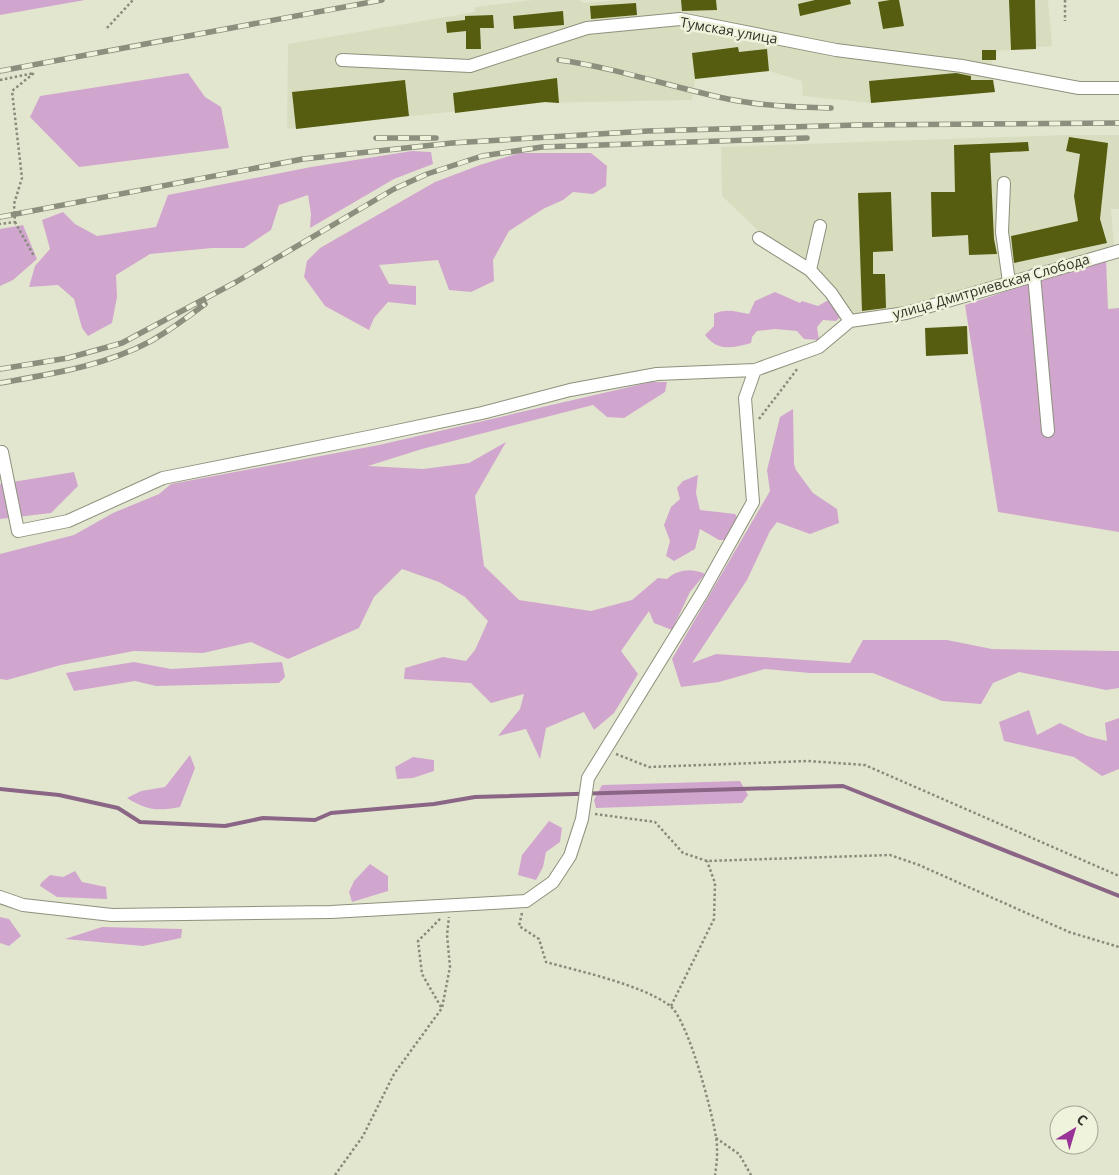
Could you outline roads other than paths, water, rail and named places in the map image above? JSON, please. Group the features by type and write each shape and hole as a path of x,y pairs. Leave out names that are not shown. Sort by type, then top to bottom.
{"street":[{"name":"Тумская улица","path":"342,60 470,66 586,28 680,19 836,50 962,66 1080,88 1119,88"},
{"path":"1004,183 1002,232 1009,282"},
{"path":"810,270 820,226"},
{"path":"2,452 18,531 68,521 164,478 482,413 570,390 648,376 755,370 819,347 850,321 831,293 810,270 759,238"},
{"name":"улица Дмитриевская Слобода","path":"850,321 906,313 1119,251"},
{"path":"1034,275 1048,431"},
{"path":"0,897 23,905 112,915 331,912 526,901 553,882 570,856 584,809 588,778 702,593 753,502 745,398 755,370"}],"waterway":[{"path":"0,789 59,795 118,808 140,822 225,826 263,818 315,820 331,813 434,804 475,797 843,786 1119,896"}],"railway":[{"path":"0,71 382,0"},
{"path":"559,60 581,63 741,101 779,106 831,108"},
{"path":"0,217 303,159 452,143 648,131 858,125 1119,123"},
{"path":"376,138 436,138"},
{"path":"0,369 68,358 122,343 236,282 394,189 427,174 482,156 542,147 807,138"},
{"path":"0,383 77,368 115,357 151,341 205,304"}]}
